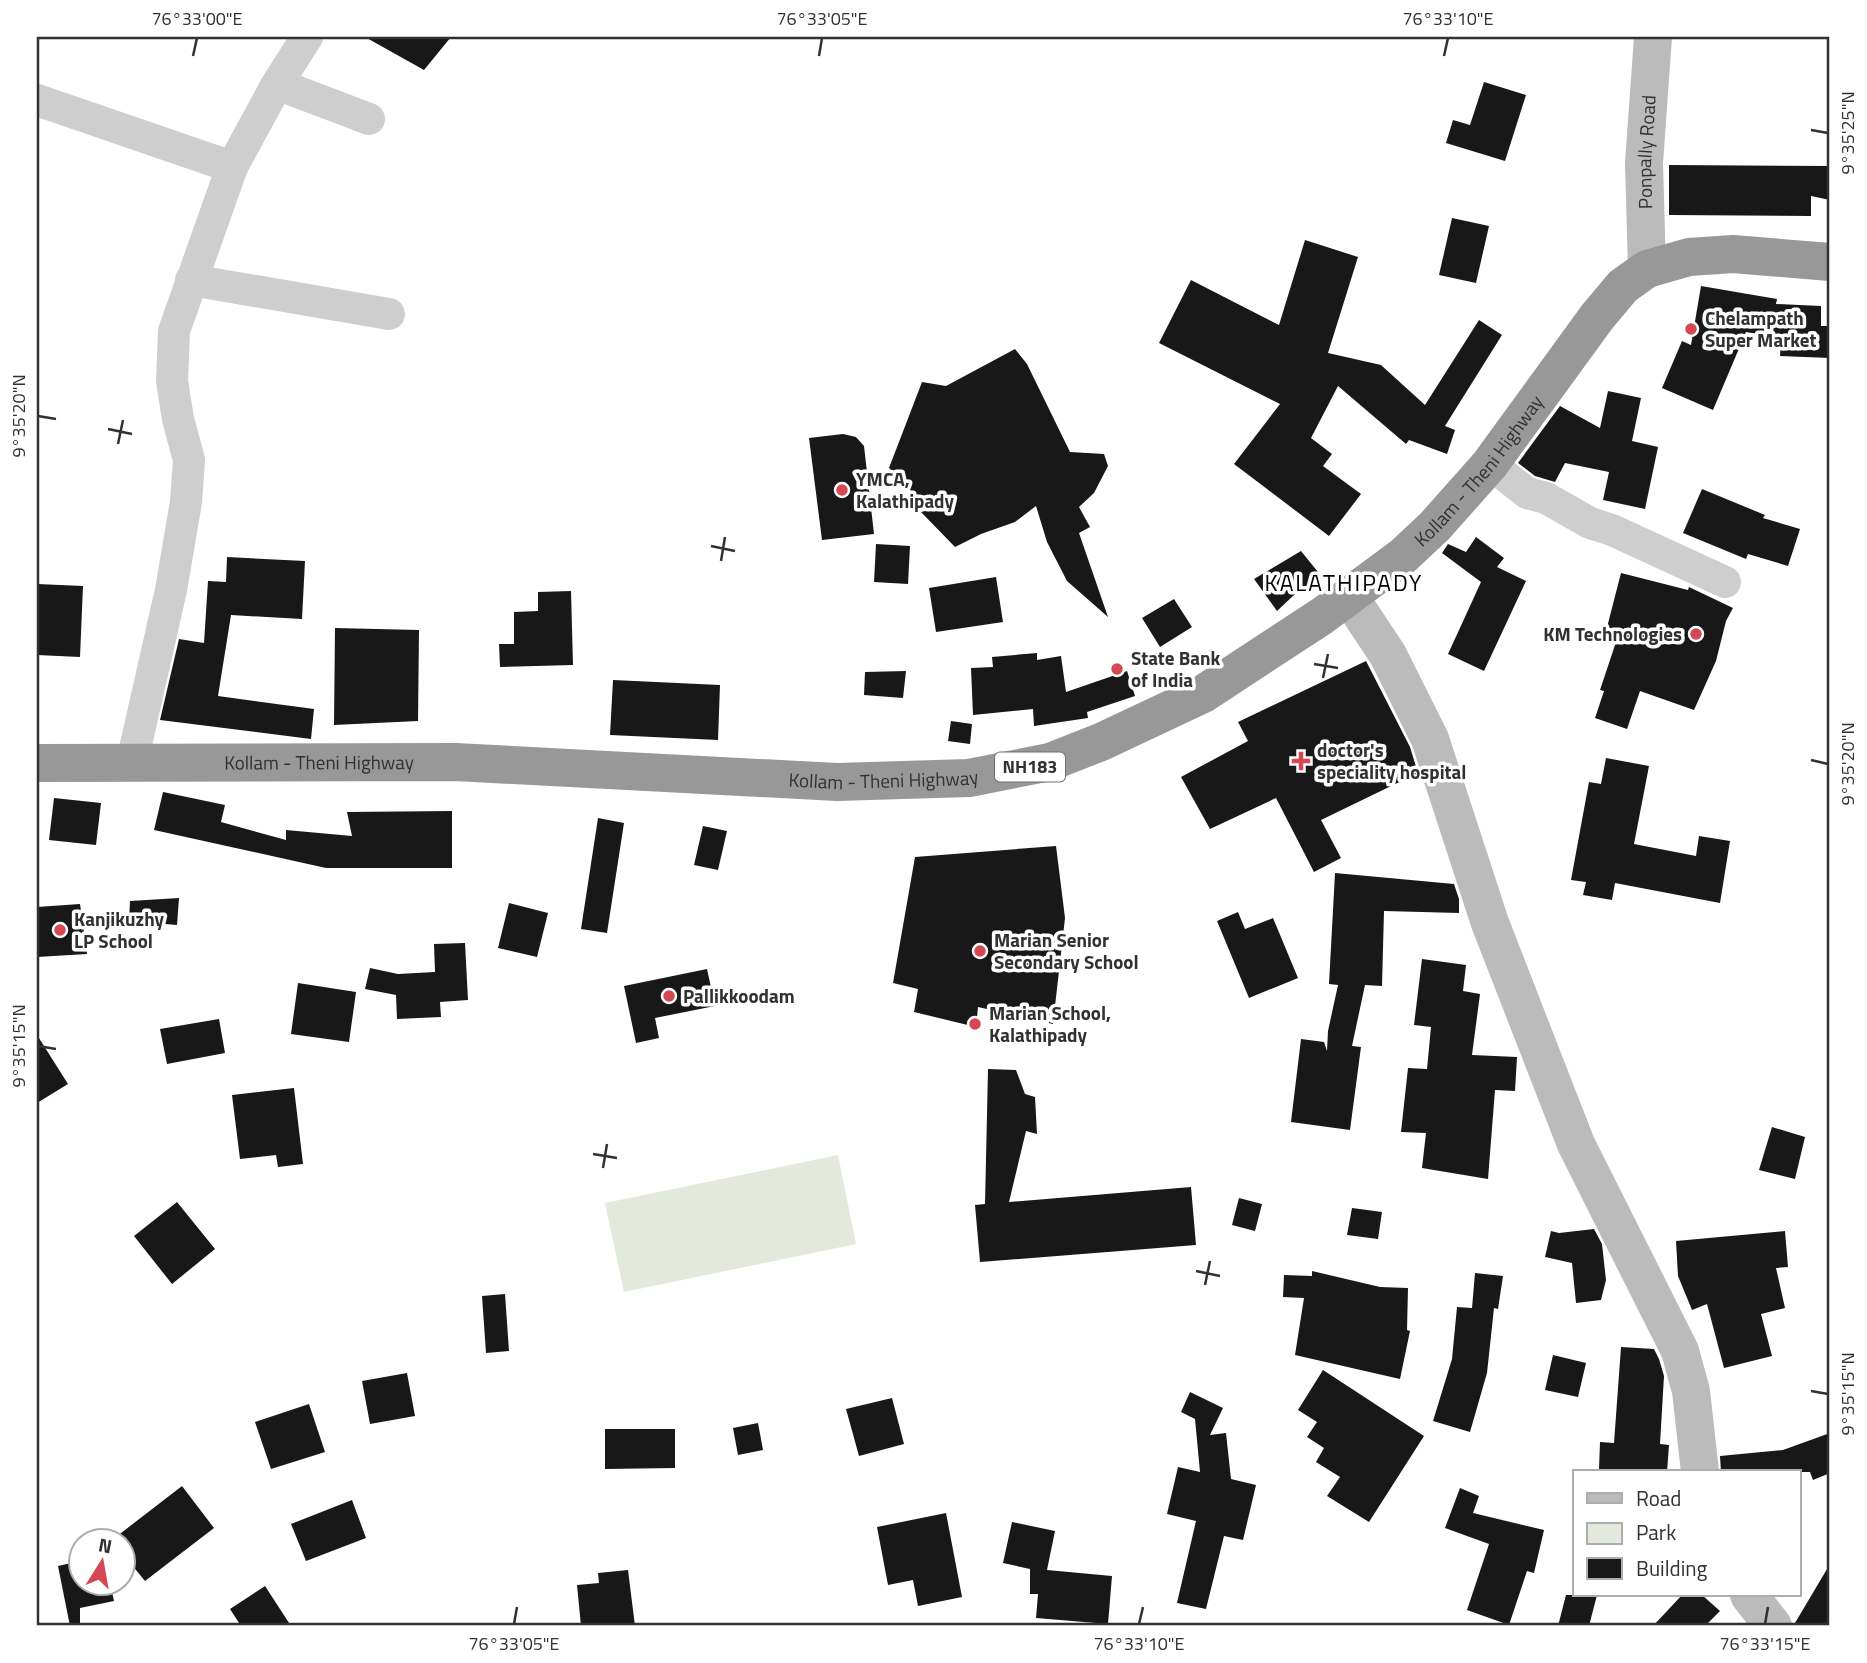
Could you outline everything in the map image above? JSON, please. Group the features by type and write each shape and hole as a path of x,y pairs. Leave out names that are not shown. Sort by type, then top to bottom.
{"highway":[{"name":"Kollam - Theni Highway","path":"37,763 456,762 837,782 968,778 1049,762 1155,718 1203,694 1263,657 1349,596 1427,533 1490,464 1597,317 1623,286 1647,269 1689,257 1732,254 1830,262"}],"main road":[{"name":"Ponpally Road","path":"1647,269 1644,163 1653,37"},
{"path":"1349,596 1394,666 1430,739 1490,923 1576,1144 1680,1352 1691,1391 1700,1470"},
{"path":"1750,1596 1773,1626"}],"street":[{"path":"132,762 171,590 186,502 189,460 178,419 173,356 174,331 232,167 277,84 307,37"},
{"path":"277,84 369,119"},
{"path":"37,100 232,167"},
{"path":"191,280 389,314"},
{"path":"1490,464 1527,493 1546,498 1590,523 1612,530 1724,582"}],"green space":[{"path":"838,1155 856,1244 624,1292 605,1203"}],"building":[{"path":"365,37 451,37 424,70"},
{"path":"1484,82 1526,95 1505,161 1446,143 1453,120 1470,125"},
{"path":"1669,165 1830,166 1830,200 1811,196 1811,216 1669,215"},
{"path":"1452,218 1489,226 1476,283 1439,275"},
{"path":"1305,240 1358,257 1328,353 1381,365 1425,405 1479,320 1502,335 1445,426 1455,430 1447,454 1409,440 1406,444 1338,386 1311,438 1332,454 1323,466 1361,494 1329,536 1234,464 1280,404 1159,343 1191,280 1279,325"},
{"path":"1701,286 1777,299 1776,304 1821,306 1821,326 1830,326 1830,358 1780,356 1781,338 1746,332 1713,410 1662,388 1682,341 1691,345"},
{"path":"1015,349 1027,364 1070,452 1104,454 1108,466 1094,493 1079,507 1090,527 1079,533 1108,617 1067,581 1047,542 1036,506 1015,522 955,547 921,512 929,510 889,468 922,382 946,386"},
{"path":"1608,391 1641,398 1632,441 1658,447 1645,509 1603,500 1609,472 1565,463 1555,482 1535,476 1518,463 1560,406 1600,428"},
{"name":"YMCA, Kalathipady","path":"843,434 856,437 864,446 874,534 822,540 809,438"},
{"path":"1702,489 1765,515 1763,518 1800,529 1788,566 1748,554 1746,559 1683,533"},
{"path":"1476,537 1504,558 1497,567 1526,581 1484,671 1448,654 1481,582 1442,553 1448,544 1466,552"},
{"path":"876,544 910,546 908,584 874,582"},
{"path":"1301,551 1322,577 1294,595 1277,611 1254,579"},
{"path":"227,557 305,561 302,619 231,615 218,696 314,709 311,739 160,720 179,639 204,643 208,581 226,582"},
{"path":"1621,573 1688,590 1689,587 1733,608 1726,621 1716,661 1694,710 1640,691 1627,729 1595,718 1604,691 1600,690 1616,642 1604,639"},
{"path":"996,577 1003,622 936,632 929,588"},
{"path":"37,584 83,586 80,657 37,655"},
{"path":"571,591 573,665 500,667 499,644 514,644 514,612 538,611 538,592"},
{"path":"1174,599 1192,627 1160,647 1142,618"},
{"path":"335,628 419,630 418,721 334,725"},
{"path":"1037,653 1037,660 1061,656 1066,692 1127,671 1135,696 1087,712 1088,718 1034,726 1033,709 973,715 971,668 993,667 992,657"},
{"name":"doctor's speciality hospital","path":"1366,661 1410,747 1418,773 1321,820 1341,858 1314,872 1276,798 1210,829 1181,777 1248,741 1238,722"},
{"path":"906,671 903,698 864,695 865,672"},
{"path":"613,680 720,685 718,740 610,735"},
{"path":"951,721 972,724 970,744 948,741"},
{"path":"1606,758 1649,766 1634,844 1696,856 1699,836 1730,841 1720,903 1615,883 1612,900 1583,895 1586,882 1571,880 1589,782 1601,784"},
{"path":"163,792 225,805 221,822 286,840 286,830 352,836 347,812 452,811 452,868 326,868 154,830"},
{"path":"54,798 101,803 96,845 49,840"},
{"path":"598,818 624,823 607,933 581,929"},
{"path":"703,826 727,831 718,870 694,865"},
{"name":"Marian Senior Secondary School","path":"1056,846 1065,918 1053,1024 978,1007 976,1027 914,1012 918,989 893,983 915,857"},
{"path":"1335,873 1454,884 1459,899 1459,913 1384,911 1382,986 1365,985 1352,1046 1361,1047 1350,1130 1291,1122 1301,1039 1324,1042 1327,1051 1328,1031 1338,985 1329,984"},
{"path":"179,898 177,925 129,921 130,901"},
{"path":"509,903 548,913 537,957 498,948"},
{"name":"Kanjikuzhy LP School","path":"80,904 87,954 37,957 37,907"},
{"path":"1238,912 1245,929 1273,918 1298,978 1249,998 1217,921"},
{"path":"465,943 468,1000 440,1002 441,1017 397,1019 396,995 365,989 370,968 398,974 435,972 434,944"},
{"path":"1422,959 1466,965 1463,991 1480,994 1472,1055 1517,1057 1515,1091 1495,1090 1488,1179 1422,1168 1426,1133 1401,1132 1408,1068 1427,1069 1431,1027 1414,1025"},
{"name":"Pallikkoodam","path":"707,969 715,1006 655,1018 659,1038 636,1043 624,986"},
{"path":"298,983 356,992 349,1042 291,1034"},
{"path":"219,1019 225,1053 167,1064 160,1029"},
{"path":"37,1035 68,1084 37,1103"},
{"path":"988,1069 1016,1070 1025,1094 1035,1097 1037,1134 1026,1131 1009,1202 1191,1187 1196,1245 980,1262 975,1205 985,1204"},
{"path":"294,1088 303,1164 278,1167 276,1155 240,1159 232,1095"},
{"path":"1772,1127 1805,1137 1795,1179 1759,1170"},
{"path":"1239,1198 1262,1204 1255,1231 1232,1225"},
{"path":"177,1202 215,1249 172,1284 134,1236"},
{"path":"1352,1208 1382,1212 1378,1239 1347,1235"},
{"path":"1594,1229 1602,1244 1606,1280 1601,1300 1576,1303 1572,1263 1545,1257 1551,1231 1559,1233"},
{"path":"1785,1231 1788,1267 1776,1268 1785,1308 1761,1314 1772,1356 1724,1368 1707,1304 1692,1310 1678,1276 1676,1241"},
{"path":"1312,1271 1380,1287 1408,1288 1407,1330 1410,1331 1400,1379 1295,1355 1304,1298 1283,1297 1284,1275 1312,1276"},
{"path":"1475,1273 1503,1276 1498,1309 1494,1308 1487,1373 1470,1432 1433,1421 1452,1359 1457,1307 1472,1308"},
{"path":"505,1294 509,1351 486,1353 482,1296"},
{"path":"1621,1347 1654,1349 1664,1376 1660,1444 1669,1445 1667,1470 1599,1469 1600,1442 1614,1443"},
{"path":"1553,1355 1586,1363 1578,1397 1545,1390"},
{"path":"1323,1370 1424,1436 1369,1522 1327,1496 1340,1477 1316,1462 1324,1448 1307,1437 1317,1422 1298,1410"},
{"path":"407,1373 415,1416 370,1424 362,1381"},
{"path":"1190,1392 1223,1408 1210,1435 1226,1433 1231,1479 1256,1485 1243,1540 1224,1536 1206,1609 1177,1603 1196,1521 1167,1514 1178,1467 1200,1472 1195,1419 1181,1412"},
{"path":"892,1398 904,1444 859,1456 846,1409"},
{"path":"309,1404 325,1452 271,1469 255,1422"},
{"path":"758,1423 763,1450 738,1455 733,1428"},
{"path":"605,1429 675,1429 675,1468 605,1469"},
{"path":"1830,1433 1830,1473 1813,1480 1810,1472 1800,1470 1721,1470 1720,1456 1783,1450"},
{"path":"182,1486 214,1528 145,1581 136,1570 136,1526 130,1526"},
{"path":"1460,1488 1479,1496 1473,1513 1544,1530 1534,1573 1527,1571 1509,1625 1467,1610 1489,1544 1445,1528"},
{"path":"352,1500 366,1538 306,1561 291,1524"},
{"path":"946,1513 962,1597 918,1606 913,1580 888,1585 877,1527"},
{"path":"1012,1522 1055,1531 1047,1570 1112,1576 1108,1624 1036,1618 1038,1594 1030,1594 1030,1569 1003,1563"},
{"path":"66,1564 66,1596 113,1596 114,1601 80,1608 80,1626 70,1626 58,1566"},
{"path":"1830,1564 1830,1626 1794,1626 1795,1623"},
{"path":"628,1570 635,1626 581,1626 577,1585 599,1583 598,1573"},
{"path":"265,1586 291,1626 241,1626 230,1609"},
{"path":"1566,1595 1597,1596 1589,1626 1558,1626"},
{"path":"1681,1596 1703,1596 1720,1611 1705,1626 1653,1626"}],"place":[{"name":"Chelampath Super Market","path":"1691,329"},
{"name":"YMCA, Kalathipady","path":"842,490"},
{"name":"KM Technologies","path":"1696,634"},
{"name":"State Bank of India","path":"1117,669"},
{"name":"doctor's speciality hospital","path":"1301,761"},
{"name":"Kanjikuzhy LP School","path":"60,930"},
{"name":"Marian Senior Secondary School","path":"980,951"},
{"name":"Pallikkoodam","path":"669,996"},
{"name":"Marian School, Kalathipady","path":"975,1024"}],"district":[{"name":"KALATHIPADY","path":"1344,583"}]}
